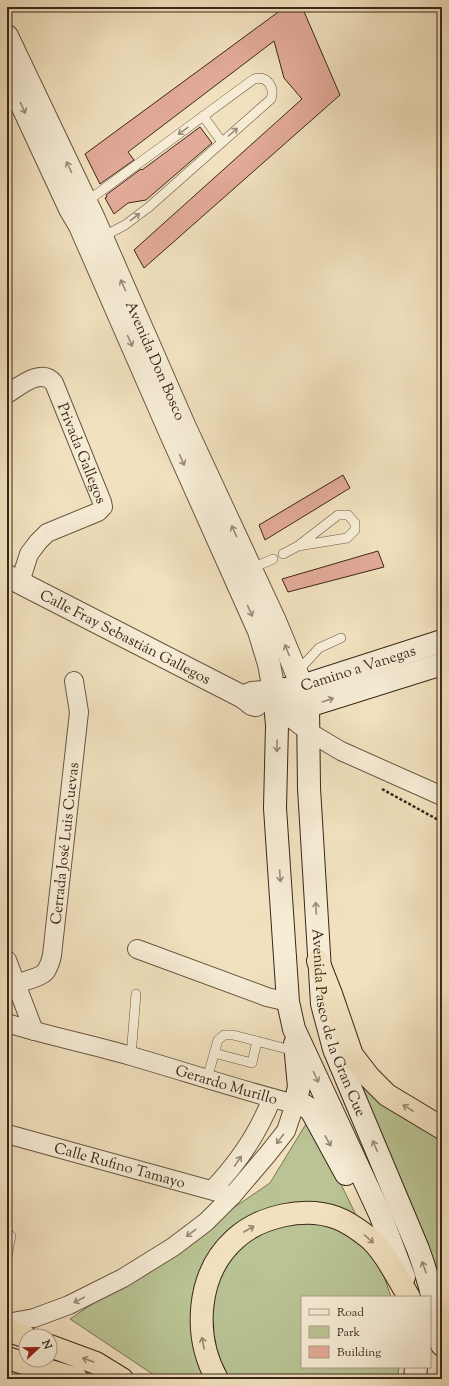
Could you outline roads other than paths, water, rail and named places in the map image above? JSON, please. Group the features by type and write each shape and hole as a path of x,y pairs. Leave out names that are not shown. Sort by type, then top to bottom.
{"highway":[{"path":"318,961 352,1055 369,1077 387,1095 442,1128"},
{"path":"217,1379 207,1358 202,1337 201,1313 205,1291 215,1266 234,1239 261,1223 276,1218 306,1214 337,1218 353,1226 370,1238 380,1250 410,1296"},
{"path":"7,1330 18,1334"},
{"path":"58,1349 96,1363 122,1379"},
{"path":"7,1358 77,1379"}],"main road":[{"name":"Avenida Don Bosco","path":"7,36 78,206 80,226 95,241 243,572 264,645 275,699"},
{"name":"Avenida Don Bosco","path":"7,73 78,206"},
{"name":"Avenida Don Bosco","path":"243,572 275,621 302,688"},
{"name":"Calle Fray Sebastián Gallegos","path":"13,579 243,697 252,704 275,699"},
{"name":"Camino a Vanegas","path":"275,699 302,688 442,641"},
{"name":"Camino a Vanegas","path":"302,688 442,664"},
{"name":"Avenida Paseo de la Gran Cue","path":"302,688 309,732 309,788 318,961 322,1004 334,1049 418,1249 430,1282 438,1315 442,1346"},
{"name":"Avenida Paseo de la Gran Cue","path":"275,699 277,725 275,808 288,1002 294,1029 380,1214 411,1296"},
{"path":"276,778 282,768 287,766 295,768 302,773 309,788"},
{"path":"294,1029 299,1087 295,1104 305,1106 311,1110 356,1190 380,1214"},
{"path":"414,1379 416,1368"}],"street":[{"name":"Privada Gallegos","path":"7,394 36,377 42,376 51,379 54,383 103,507 98,512 47,533 29,554 13,579"},
{"name":"Cerrada José Luis Cuevas","path":"11,985 41,976 46,971 52,956 79,712 74,681"},
{"path":"275,699 309,732 341,751 442,796"},
{"path":"137,949 267,997 288,1002"},
{"path":"7,960 11,985 34,1031"},
{"name":"Gerardo Murillo","path":"7,1023 131,1056 157,1065 295,1104"},
{"path":"212,1190 232,1169 256,1135 272,1098"},
{"path":"7,1323 34,1318 69,1305 123,1278 173,1247 206,1222 268,1156 286,1131 295,1104"},
{"name":"Calle Rufino Tamayo","path":"7,1134 232,1196"}],"lane":[{"path":"78,206 254,78 260,77 269,83 272,94 271,99 137,216 125,225 95,241"},
{"path":"203,116 222,142"},
{"path":"283,554 298,546 338,515 348,515 355,523 355,530 347,538 298,546"},
{"path":"243,572 273,559"},
{"path":"302,688 319,648 341,638"},
{"path":"131,1056 136,994"},
{"path":"207,1078 218,1040 224,1035 233,1035 295,1051"},
{"path":"214,1053 252,1063 257,1042"},
{"path":"7,1256 11,1236"}]}
